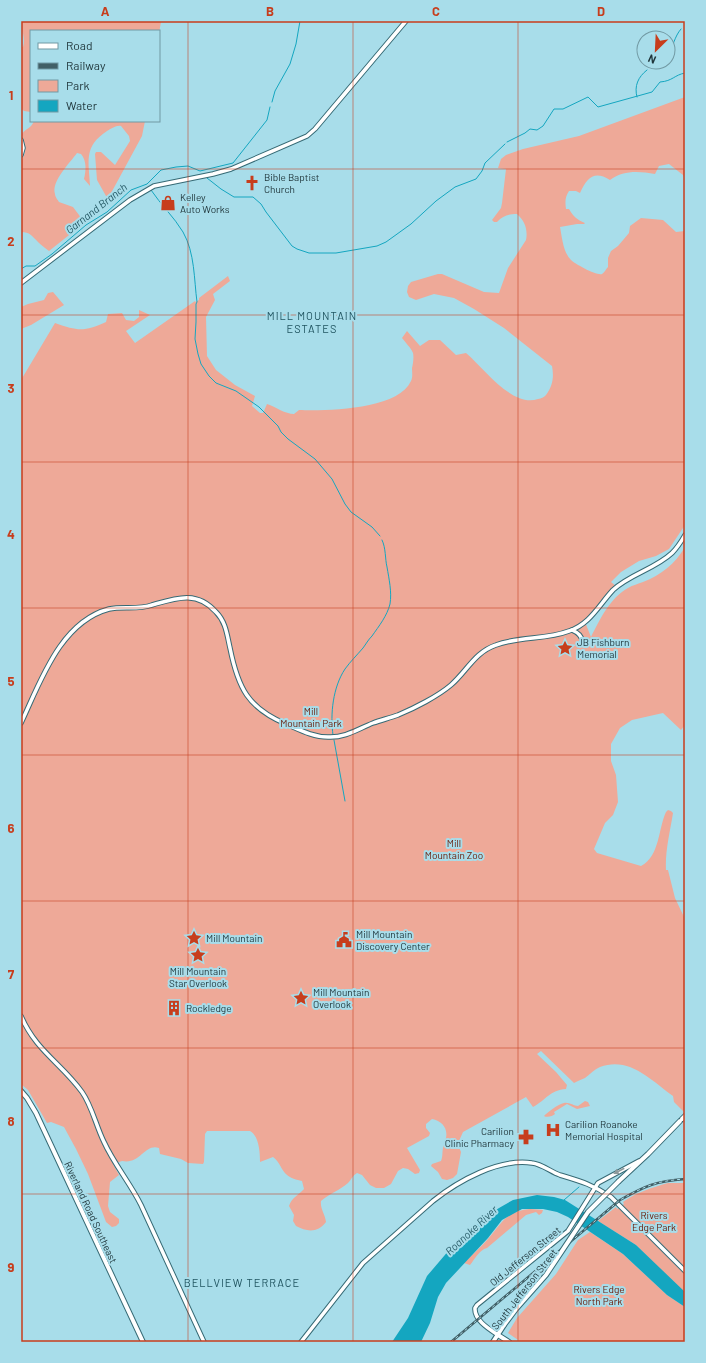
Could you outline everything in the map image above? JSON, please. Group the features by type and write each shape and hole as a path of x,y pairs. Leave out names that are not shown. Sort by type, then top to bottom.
{"main road":[{"name":"Riverland Road Southeast","path":"21,1091 36,1113 143,1342"},
{"name":"South Jefferson Street","path":"493,1342 516,1309 551,1269 588,1212 619,1181 644,1159 682,1119"},
{"path":"498,1335 509,1342"}],"street":[{"path":"21,283 130,200 148,189 166,183 224,171 307,136 406,21"},
{"path":"21,155 23,151 22,142"},
{"path":"21,723 49,662 62,642 84,622 99,613 111,609 144,607 174,598 185,597 197,599 208,604 222,621 226,631 236,674 250,701 274,719 315,735 328,737 348,734 402,713 449,687 475,658 494,645 550,636 572,630 586,622 614,590 621,584 667,557 677,548 685,535"},
{"path":"572,630 578,633 583,642"},
{"path":"21,1016 30,1035 76,1085 85,1097 104,1142 141,1205 204,1342"},
{"name":"Old Jefferson Street","path":"498,1335 479,1319 475,1312 475,1308 571,1227 601,1181 644,1159"},
{"path":"301,1342 363,1263 433,1201 445,1191 460,1182 492,1168 515,1163 525,1162 537,1164 560,1175 596,1187 611,1197 685,1271"}],"green space":[{"path":"21,21 161,22 160,30 30,30 30,112 24,111 21,108 21,47 23,47 24,40"},
{"name":"Mill Mountain Park","path":"685,97 685,179 683,175 669,164 659,166 655,174 631,172 620,174 610,180 600,176 592,177 585,183 580,193 576,191 569,191 565,204 566,209 569,209 576,218 585,223 560,227 562,240 568,257 586,269 599,274 602,274 608,267 608,258 611,251 618,246 629,233 630,226 641,218 663,220 676,232 685,231 685,525 669,549 656,556 639,561 621,572 611,582 616,586 585,622 591,637 606,610 616,597 630,587 650,579 662,572 677,559 685,547 685,725 681,730 663,713 632,720 620,728 611,744 611,761 616,775 618,802 613,815 605,823 594,849 597,853 641,866 652,856 658,842 666,812 668,810 673,813 667,849 666,870 668,870 675,898 685,919 685,1109 683,1111 674,1102 673,1096 656,1083 639,1071 630,1067 611,1064 600,1067 585,1078 574,1083 541,1051 537,1054 567,1085 566,1089 552,1093 533,1107 526,1097 463,1132 458,1145 461,1152 457,1174 453,1178 447,1180 442,1179 438,1172 431,1166 432,1164 441,1161 446,1138 444,1126 439,1121 432,1119 426,1124 426,1128 430,1133 429,1136 407,1148 420,1170 419,1173 415,1174 408,1169 403,1168 398,1171 391,1184 384,1188 376,1188 370,1185 362,1175 357,1173 349,1182 321,1201 321,1207 326,1222 323,1226 316,1230 308,1230 296,1226 293,1221 294,1215 289,1206 293,1199 304,1189 302,1181 288,1176 273,1157 260,1162 257,1140 250,1131 207,1131 205,1134 203,1164 188,1163 181,1159 160,1154 159,1148 154,1147 150,1148 133,1160 113,1164 119,1175 110,1182 108,1206 110,1212 119,1219 119,1223 112,1227 106,1222 88,1174 64,1127 51,1122 47,1123 28,1090 21,1084 21,380 55,323 75,329 86,329 106,322 108,314 122,313 126,320 134,321 139,317 139,310 150,315 126,331 135,343 195,301 199,300 199,298 228,276 230,281 213,294 215,300 206,317 207,356 216,370 235,385 255,396 252,406 260,413 263,413 267,404 284,412 294,414 299,410 326,410 360,407 392,398 404,391 412,378 413,353 402,338 407,331 420,346 429,340 440,340 456,355 466,353 499,385 518,398 528,400 542,398 546,395 552,384 552,366 504,328 474,309 454,298 434,294 416,300 409,297 407,292 408,286 411,282 442,274 484,292 499,293 508,268 527,236 524,223 517,214 511,214 501,218 497,222 492,220 501,208 502,203 506,169 498,168 501,159 506,155 523,149 579,136"},
{"path":"33,122 145,122 142,136 110,195 106,196 97,180 95,154 96,152 101,152 115,165 130,141 129,136 121,126 107,131 94,143 89,155 90,186 84,179 86,169 81,154 77,153 62,172 56,184 55,196 59,202 73,207 82,219 83,224 49,251 31,235 21,232 21,161 25,154 22,134"},
{"path":"53,292 64,305 31,325 21,329 21,307 44,300 48,293"},
{"path":"585,1101 588,1102 590,1106 577,1109 567,1104 554,1112 555,1114 548,1117 544,1116 553,1108 564,1103 578,1106"},
{"name":"Rivers Edge Park","path":"668,1183 685,1183 685,1293 636,1245 598,1221 616,1207 617,1209 624,1204 623,1202 639,1193"},
{"path":"530,1209 543,1210 539,1215 536,1212 526,1215 477,1255 470,1265 464,1263 505,1219 515,1212"},
{"name":"Rivers Edge North Park","path":"590,1232 623,1254 667,1295 685,1307 685,1342 521,1342 508,1333 517,1318 556,1274 578,1240"}],"water":[{"name":"Roanoke River","path":"537,1195 565,1200 636,1245 685,1292 685,1307 667,1295 623,1254 568,1217 557,1212 543,1209 522,1209 502,1220 488,1238 446,1283 438,1297 430,1323 421,1342 392,1342 408,1318 427,1276 450,1249 484,1218 499,1208 513,1200"}],"waterway":[{"name":"Garnand Branch","path":"272,102 275,91 290,64 296,44 300,21"},
{"path":"676,37 681,29"},
{"path":"637,97 636,85 641,76 647,70"},
{"path":"507,142 530,129 537,130 543,126 554,109 563,109 588,97 598,107 652,92 660,82 685,73"},
{"name":"Garnand Branch","path":"21,269 26,266 35,266 52,254 86,225 107,212 131,190 147,184 161,170 188,166 200,171 233,163 267,120 270,107"},
{"path":"207,178 234,197 253,197 261,204 292,246 297,249 309,253 336,253 377,246 386,242 411,224 436,201 455,187 476,179 482,171 485,163 505,144"},
{"path":"151,190 183,232 190,249 197,302 195,339 201,364 216,383 236,391 259,407 278,426 281,432 288,439 315,459 332,479 345,504 351,512 372,527 380,536"},
{"path":"333,735 333,701 341,676 347,666 380,625 390,604 390,586 385,550 382,540"},
{"path":"334,740 345,801"},
{"path":"564,1200 579,1187"}],"railway":[{"path":"451,1342 620,1200 651,1185 666,1181 685,1179"}],"place":[{"name":"Bible Baptist Church","path":"252,183"},
{"name":"Kelley Auto Works","path":"168,203"},
{"name":"JB Fishburn Memorial","path":"565,648"},
{"name":"Mill Mountain","path":"194,938"},
{"name":"Mill Mountain Discovery Center","path":"344,940"},
{"name":"Mill Mountain Star Overlook","path":"198,955"},
{"name":"Mill Mountain Overlook","path":"301,998"},
{"name":"Rockledge","path":"174,1008"},
{"name":"Carilion Roanoke Memorial Hospital","path":"553,1130"},
{"name":"Carilion Clinic Pharmacy","path":"526,1137"}],"district":[{"name":"MILL MOUNTAIN ESTATES","path":"312,321"},
{"name":"BELLVIEW TERRACE","path":"242,1282"}],"park label":[{"name":"Mill Mountain Zoo","path":"454,848"}]}
